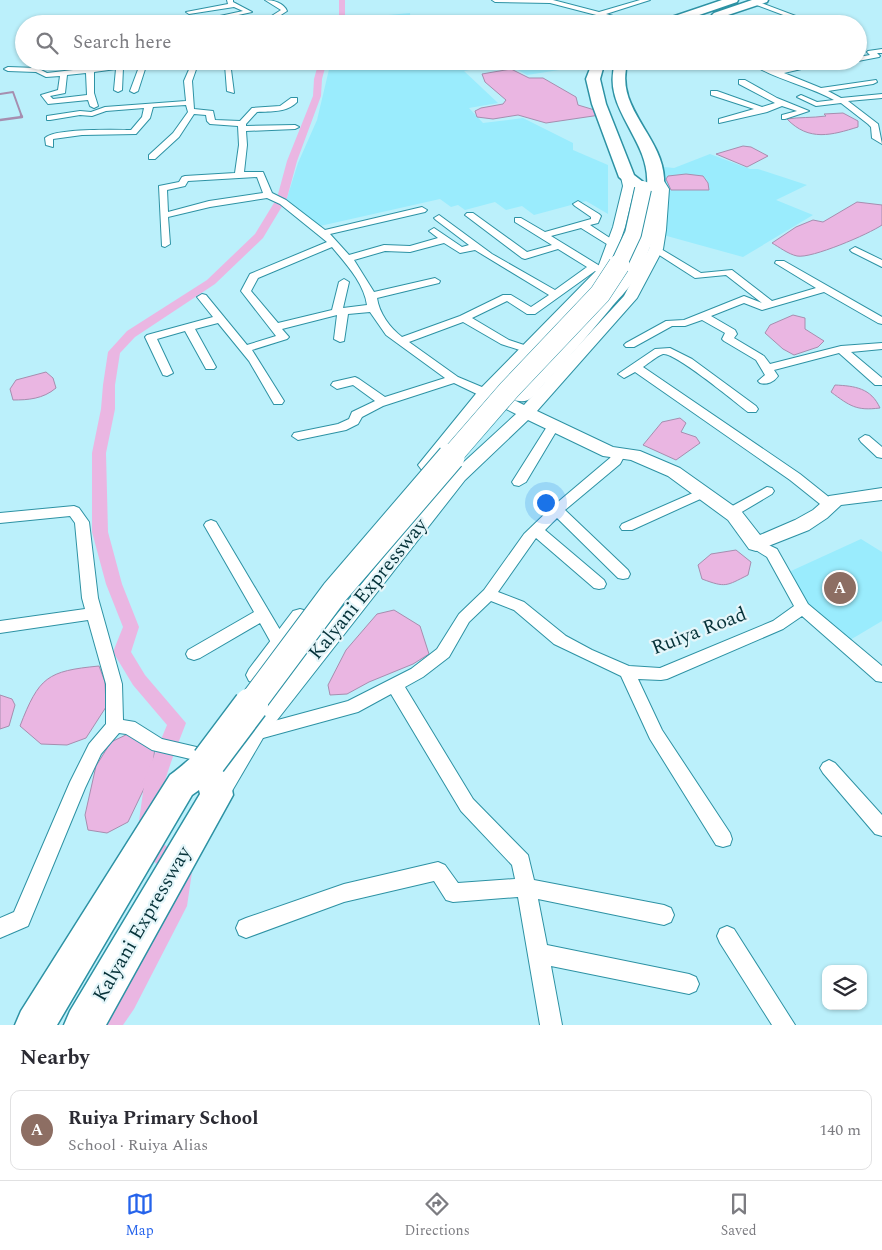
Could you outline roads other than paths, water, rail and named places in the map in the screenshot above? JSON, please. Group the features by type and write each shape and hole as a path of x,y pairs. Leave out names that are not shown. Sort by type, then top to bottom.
{"highway":[{"path":"688,15 733,0"},
{"path":"725,15 760,2"},
{"name":"Kalyani Expressway","path":"596,70 593,79 599,104 645,185"},
{"name":"Kalyani Expressway","path":"35,1025 181,785 200,771 339,597 436,485 554,361 626,277 642,244 645,185 653,158 644,138 624,104 619,87 618,70"},
{"path":"209,759 215,769 212,783 217,795"},
{"name":"Kalyani Expressway","path":"84,1025 217,795"}],"street":[{"path":"268,0 284,10 277,15"},
{"path":"495,0 550,1 602,15"},
{"path":"598,14 647,0"},
{"path":"189,12 232,2 248,12"},
{"path":"760,2 788,15"},
{"path":"602,6 611,10"},
{"path":"248,12 250,14 248,15"},
{"path":"236,15 248,12"},
{"path":"867,57 877,56 870,52 882,51"},
{"path":"867,60 882,66"},
{"path":"8,69 15,69"},
{"path":"37,70 44,75 90,70 91,97 95,113"},
{"path":"118,90 120,70"},
{"path":"134,91 141,70"},
{"path":"192,112 189,103 188,81 193,70"},
{"path":"229,70 231,91"},
{"path":"768,70 820,90 840,100 871,122 875,126 876,138 882,142"},
{"path":"774,73 789,70"},
{"path":"64,73 62,91 45,95 51,102 91,97"},
{"path":"882,78 876,75 863,77 882,86"},
{"path":"742,82 805,112 785,117"},
{"path":"820,90 873,82"},
{"path":"714,93 764,110"},
{"path":"801,97 816,104 882,96"},
{"path":"239,175 243,145 242,126 255,110 285,108 290,106 294,100"},
{"path":"793,106 810,101"},
{"path":"50,118 95,113 105,109 189,103"},
{"path":"722,121 783,103"},
{"path":"50,145 49,138 51,137 82,133 133,132 146,118 148,107 151,105"},
{"path":"192,112 209,113 211,114 211,121 215,123 242,126 295,127"},
{"path":"152,157 176,135 192,112"},
{"path":"871,122 882,121"},
{"path":"165,244 163,187 182,184 185,179 260,174 274,199 323,233 355,268 390,333 454,380 522,409 610,452 634,455 674,472 735,516 756,544 772,553 789,581 802,608 882,676"},
{"name":"Kalyani Expressway","path":"209,759 280,644 326,583 448,440 485,393 599,269 613,244 629,186 645,185 662,189 660,230 656,249 630,298 459,476 358,599 255,731 217,795"},
{"path":"164,215 187,211 209,204 274,199"},
{"path":"542,236 583,225 597,219 596,216 578,204"},
{"path":"323,233 422,210"},
{"path":"470,215 526,256 559,246"},
{"path":"439,218 474,246 557,294"},
{"path":"401,341 464,318 507,296 532,312 557,294 599,269 518,220"},
{"path":"583,225 613,244"},
{"path":"434,231 460,250 474,246"},
{"path":"465,239 493,232"},
{"path":"347,259 384,248 410,249 446,239"},
{"path":"245,349 283,337 246,291 254,276 334,243"},
{"path":"656,249 699,276 728,272 771,305"},
{"path":"855,250 882,264"},
{"path":"780,263 882,320"},
{"path":"275,327 340,312 435,281"},
{"path":"340,339 340,312 344,282"},
{"path":"653,356 630,345 670,323 685,323 744,299 759,307 826,288"},
{"path":"202,297 245,349 278,401"},
{"path":"702,316 731,332 732,334 728,339 760,358 772,376 764,381"},
{"path":"464,318 505,342 526,349"},
{"path":"167,373 151,337 220,319"},
{"path":"188,326 210,367"},
{"path":"768,368 841,349 882,346"},
{"path":"841,349 879,382"},
{"path":"752,409 678,354 670,351 659,351 630,370 795,477 830,505"},
{"path":"298,436 342,427 354,421 356,415 370,406 385,403 454,380"},
{"path":"337,385 355,381 385,403"},
{"path":"519,482 554,425"},
{"path":"865,439 882,454"},
{"path":"255,731 263,731 352,707 416,672 443,653 464,618 489,594 508,564 536,530 615,461 620,453"},
{"path":"730,513 767,491"},
{"path":"627,527 702,493"},
{"path":"756,544 802,525 820,514 836,500 880,496"},
{"path":"557,510 623,574"},
{"path":"0,518 74,511 82,522 90,598 114,684 115,726 95,749 21,918 0,928"},
{"path":"210,525 280,644"},
{"path":"536,530 599,584"},
{"name":"Ruiya Road","path":"489,594 519,606 560,640 586,654 627,672 661,674 712,654 778,624 802,608"},
{"path":"0,627 94,614"},
{"path":"194,654 262,614"},
{"path":"627,672 656,734 723,839"},
{"path":"394,684 467,805 521,861 551,1025"},
{"path":"115,726 129,727 165,747 209,759"},
{"path":"829,768 882,828"},
{"path":"246,928 344,893 438,871 453,893 526,888 664,915"},
{"path":"727,936 784,1025"},
{"path":"539,954 689,984"}],"waterway":[{"path":"342,0 342,15"},
{"path":"109,1025 126,1001 176,906 182,872 151,846 148,828 155,778 177,723 139,680 122,652 131,627 114,584 100,532 99,453 108,409 109,385 114,352 131,334 211,282 259,236 282,198 292,161 317,96 320,70"},
{"path":"0,94 13,92 22,117"},
{"path":"0,120 22,117"}],"place":[{"name":"Ruiya Primary School","path":"840,588"}]}
